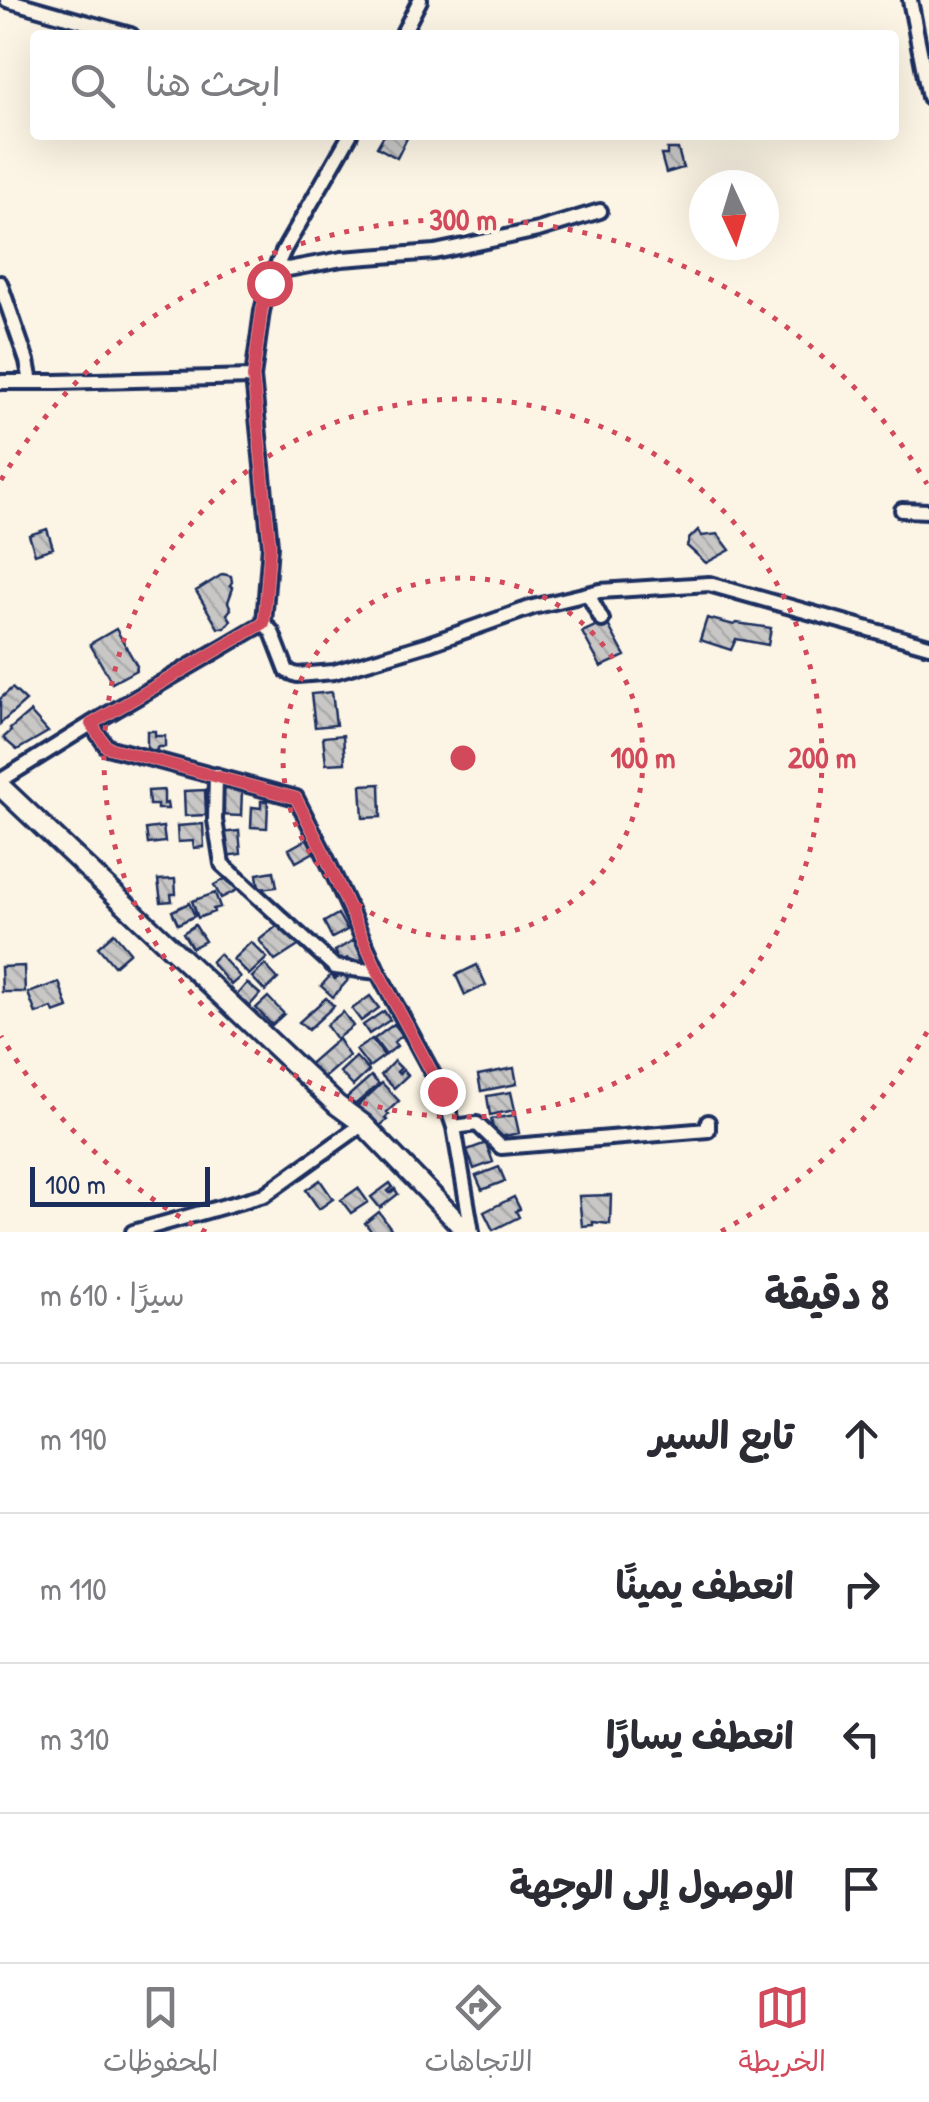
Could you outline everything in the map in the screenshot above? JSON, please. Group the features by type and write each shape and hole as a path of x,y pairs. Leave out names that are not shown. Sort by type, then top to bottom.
{"main road":[{"path":"0,783 324,1093 363,1124 470,1232"}],"street":[{"path":"7,0 113,30"},
{"path":"405,30 420,0"},
{"path":"910,0 929,97"},
{"path":"347,140 276,267 262,310 253,377 270,545 264,623 272,632 287,671 334,672 428,644 533,606 600,591 709,584 929,646"},
{"path":"276,267 288,269 342,259 435,252 538,230 600,210"},
{"path":"0,283 31,382"},
{"path":"0,382 253,377"},
{"path":"902,510 929,511"},
{"path":"588,594 602,620"},
{"path":"0,783 91,724 264,623"},
{"path":"91,724 107,747 296,798 378,972 442,1091 454,1127 470,1232"},
{"path":"216,775 215,820 222,864 334,967 378,972"},
{"path":"454,1127 477,1124 501,1147 708,1130 708,1122"},
{"path":"133,1232 264,1194 363,1124"}],"building":[{"path":"381,140 406,140 397,158 377,147"},
{"path":"667,149 678,149 683,168 666,173 661,155 667,155"},
{"path":"47,529 53,548 35,554 29,535"},
{"path":"698,530 702,536 718,534 730,550 706,563 687,546"},
{"path":"223,574 231,576 231,609 227,614 231,620 225,628 218,628 196,591"},
{"path":"707,618 771,628 768,645 736,639 731,650 700,640"},
{"path":"606,621 625,656 601,667 582,632"},
{"path":"116,629 137,666 112,683 90,644"},
{"path":"12,688 26,701 0,724 0,699"},
{"path":"332,692 336,725 315,727 311,694"},
{"path":"30,712 48,732 17,750 3,738"},
{"path":"147,731 165,736 165,747 147,752"},
{"path":"343,735 345,763 326,764 323,737"},
{"path":"380,784 381,817 363,818 361,785"},
{"path":"221,789 242,790 241,816 219,815"},
{"path":"164,790 168,809 149,805 148,791"},
{"path":"205,790 206,815 185,816 184,791"},
{"path":"261,801 268,801 267,828 251,827 252,807 261,808"},
{"path":"203,824 204,847 194,848 193,841 178,842 177,826"},
{"path":"163,827 165,842 148,844 146,829"},
{"path":"239,831 241,854 223,856 220,833"},
{"path":"309,838 316,851 296,862 289,849"},
{"path":"274,871 277,887 259,889 257,874"},
{"path":"232,875 239,889 221,898 214,885"},
{"path":"175,879 176,894 171,894 172,901 161,902 158,880"},
{"path":"215,893 220,907 198,918 192,901"},
{"path":"189,903 195,916 178,924 172,911"},
{"path":"338,914 347,930 332,938 324,922"},
{"path":"282,922 300,945 275,961 259,940"},
{"path":"195,925 205,941 192,948 183,933"},
{"path":"114,933 130,952 114,966 98,947"},
{"path":"354,940 364,959 351,965 348,958 340,961 335,951"},
{"path":"251,942 267,958 249,975 233,959"},
{"path":"219,954 240,977 231,985 211,962"},
{"path":"265,965 278,979 265,991 252,977"},
{"path":"477,965 486,985 465,995 456,975"},
{"path":"24,966 25,992 2,992 1,967"},
{"path":"341,973 348,980 333,997 321,986 331,975 335,979"},
{"path":"59,982 68,1008 36,1014 28,993"},
{"path":"247,983 260,994 246,1010 233,999"},
{"path":"370,996 379,1008 361,1021 352,1009"},
{"path":"268,997 284,1014 272,1025 256,1008"},
{"path":"326,998 334,1006 308,1030 299,1022"},
{"path":"384,1011 390,1020 369,1034 363,1025"},
{"path":"343,1012 353,1026 336,1039 326,1025"},
{"path":"394,1024 403,1035 386,1055 374,1039"},
{"path":"338,1039 349,1056 320,1081 307,1066"},
{"path":"372,1039 384,1056 369,1067 356,1050"},
{"path":"356,1057 369,1071 353,1086 340,1072"},
{"path":"394,1061 401,1068 399,1074 403,1070 408,1075 394,1088 381,1075"},
{"path":"514,1068 517,1084 481,1091 478,1075"},
{"path":"371,1076 379,1084 351,1108 344,1100"},
{"path":"382,1083 399,1101 387,1112 387,1120 372,1133 351,1112"},
{"path":"511,1092 515,1110 490,1115 487,1096"},
{"path":"515,1115 519,1133 495,1138 491,1119"},
{"path":"486,1143 493,1162 474,1169 467,1150"},
{"path":"499,1167 505,1181 482,1190 476,1176"},
{"path":"320,1180 333,1199 319,1209 306,1190"},
{"path":"390,1183 393,1187 388,1191 395,1189 398,1194 380,1208 371,1197"},
{"path":"358,1188 368,1202 351,1213 341,1200"},
{"path":"611,1195 610,1224 593,1222 582,1226 579,1196"},
{"path":"514,1197 519,1217 493,1230 484,1212"},
{"path":"379,1212 392,1230 389,1232 372,1232 365,1223"}],"route":[{"path":"269,283 253,377 270,545 264,623 91,724 107,747 296,798 378,972 442,1091"}]}
